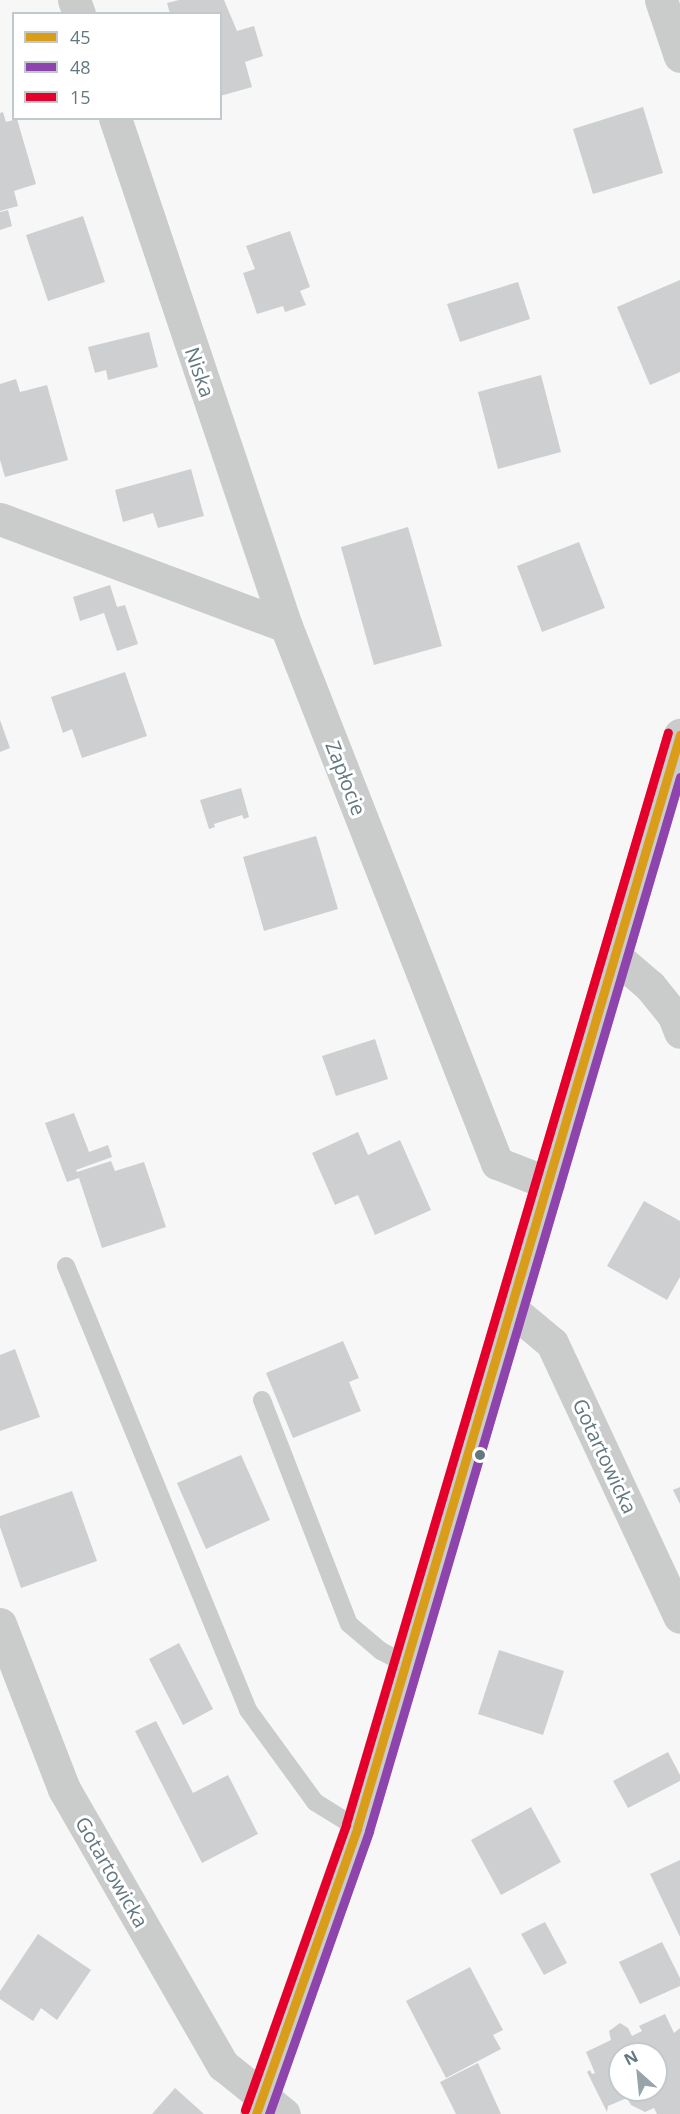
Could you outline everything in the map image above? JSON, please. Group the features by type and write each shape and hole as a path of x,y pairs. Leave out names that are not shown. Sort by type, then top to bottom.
{"street":[{"path":"661,0 680,56"},
{"name":"Niska","path":"115,120 286,626"},
{"path":"0,519 286,626"},
{"name":"Zapłocie","path":"286,626 497,1163 548,1183"},
{"name":"Gotartowicka","path":"0,1624 64,1789 223,2065 267,2108 357,1828 680,735"},
{"path":"615,956 650,986 674,1016 680,1032"},
{"name":"Gotartowicka","path":"511,1309 552,1343 680,1617"}],"lane":[{"path":"66,1266 248,1710 315,1802 357,1828"},
{"path":"262,1400 349,1624 381,1651 405,1664"}],"building":[{"path":"179,0 224,0 237,31 254,26 263,56 245,62 252,87 222,95 222,12 169,12 167,3"},
{"path":"643,107 663,173 593,194 573,129"},
{"path":"3,112 6,122 17,120 36,184 14,191 18,206 0,211 0,113"},
{"path":"8,210 12,226 0,230 0,212"},
{"path":"83,216 105,282 48,301 26,235"},
{"path":"290,231 310,287 300,291 306,305 285,312 283,306 257,314 243,273 255,269 246,246"},
{"path":"680,280 680,372 650,385 617,307"},
{"path":"518,282 530,319 460,342 447,304"},
{"path":"149,332 158,367 108,380 106,370 95,373 88,347"},
{"path":"541,375 561,452 498,469 478,392"},
{"path":"16,379 20,392 47,385 68,460 5,477 0,460 0,384"},
{"path":"191,469 204,516 158,528 153,513 123,522 115,490"},
{"path":"408,527 442,646 374,665 341,547"},
{"path":"579,542 605,608 542,632 517,566"},
{"path":"110,585 117,607 125,605 138,644 117,651 104,613 80,621 73,597"},
{"path":"125,672 147,736 82,758 72,729 63,733 51,697"},
{"path":"0,720 10,748 0,752"},
{"path":"241,788 249,817 244,819 242,815 214,824 215,827 209,829 200,800"},
{"path":"316,836 338,909 264,931 243,857"},
{"path":"375,1039 388,1079 336,1096 322,1056"},
{"path":"74,1113 89,1152 108,1145 112,1157 76,1170 77,1172 111,1161 115,1171 144,1162 166,1227 102,1248 79,1178 67,1182 45,1123"},
{"path":"358,1132 368,1155 400,1140 431,1210 375,1235 358,1195 335,1205 312,1153"},
{"path":"644,1201 680,1221 680,1277 667,1300 607,1266"},
{"path":"343,1341 359,1378 349,1382 361,1411 293,1438 266,1373"},
{"path":"15,1349 40,1417 0,1431 0,1355"},
{"path":"241,1455 270,1520 206,1549 177,1483"},
{"path":"680,1487 680,1504 673,1490"},
{"path":"72,1491 97,1561 21,1588 0,1527 0,1516"},
{"path":"179,1643 213,1709 183,1725 149,1659"},
{"path":"499,1650 564,1671 543,1735 478,1714"},
{"path":"156,1721 193,1793 228,1775 258,1834 202,1863 135,1731"},
{"path":"668,1752 680,1775 680,1781 628,1808 613,1781"},
{"path":"531,1807 561,1862 501,1895 471,1840"},
{"path":"680,1860 680,1937 650,1874"},
{"path":"545,1922 567,1963 544,1975 521,1934"},
{"path":"38,1934 91,1970 57,2020 41,2008 33,2021 0,1999 0,1991"},
{"path":"662,1942 680,1978 680,1986 640,2004 619,1962"},
{"path":"470,1967 503,2030 493,2035 501,2049 446,2078 406,2001"},
{"path":"665,2014 674,2033 680,2028 680,2114 657,2114 654,2108 645,2112 629,2102 668,2102 668,2042 608,2042 608,2102 618,2102 608,2106 607,2112 587,2072 590,2070 592,2074 595,2073 586,2052 611,2040 609,2031 620,2023 628,2028 632,2036 642,2031 639,2026"},
{"path":"478,2063 501,2114 456,2114 440,2082"},
{"path":"175,2088 204,2114 152,2114"}],"transit line":[{"name":"15","path":"245,2110 346,1824 668,732"},
{"name":"45","path":"256,2114 357,1828 680,735"},
{"name":"48","path":"269,2114 369,1831 680,777"}]}
